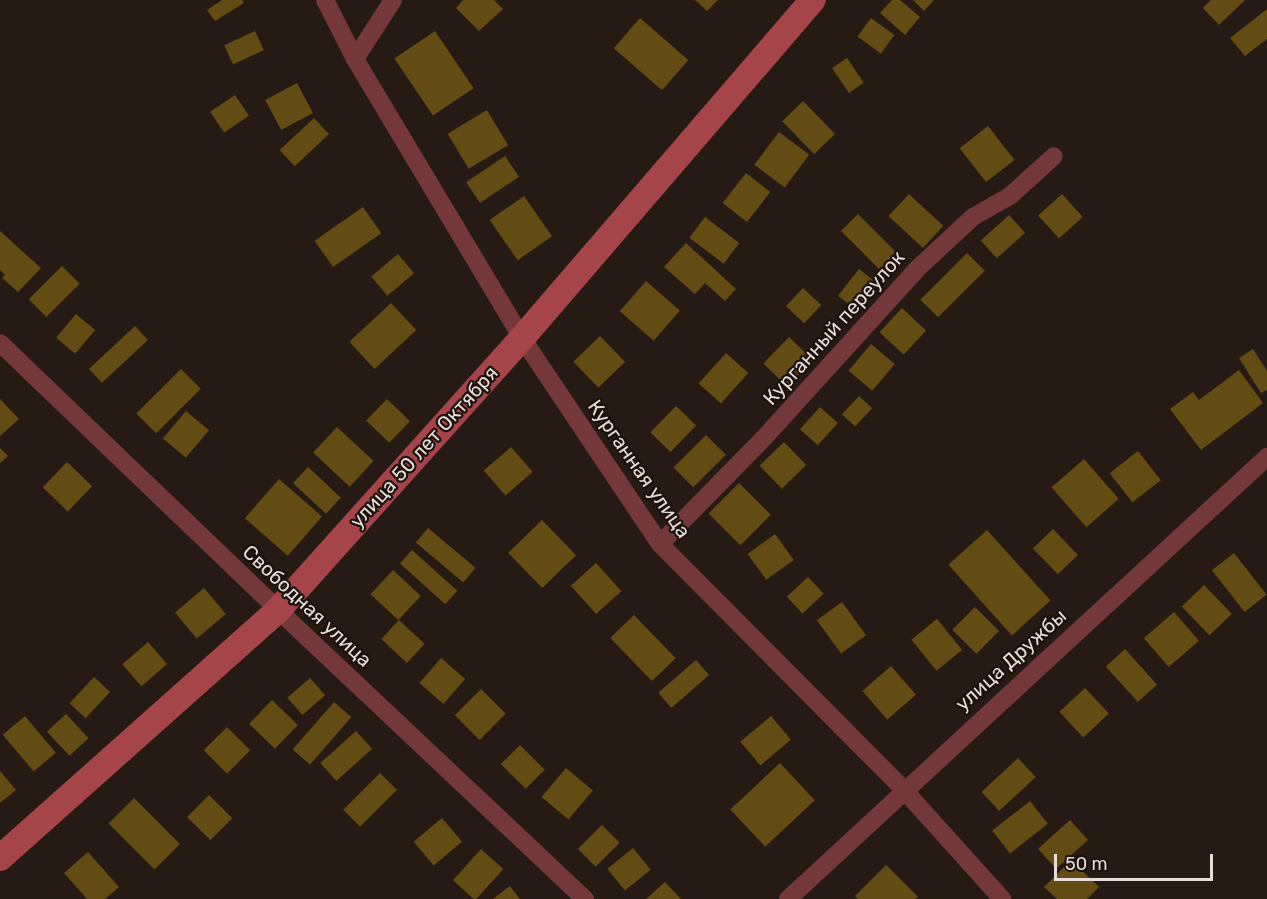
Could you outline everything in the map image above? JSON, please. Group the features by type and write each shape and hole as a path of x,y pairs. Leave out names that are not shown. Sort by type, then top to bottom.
{"street":[{"name":"Курганная улица","path":"325,0 355,58 522,338 660,544 904,790 1002,899"},
{"path":"355,58 393,0"},
{"name":"улица 50 лет Октября","path":"0,858 278,610 522,338 813,0"},
{"name":"Курганный переулок","path":"660,544 764,439 917,269 973,217 1010,196 1054,156"},
{"name":"Свободная улица","path":"0,343 278,610 585,899"},
{"name":"улица Дружбы","path":"788,899 1267,457"}],"building":[{"path":"222,0 242,0 244,3 215,21 207,10"},
{"path":"463,0 494,0 503,9 479,31 456,8"},
{"path":"695,0 718,0 707,11"},
{"path":"892,0 900,0 920,17 905,35 880,13"},
{"path":"913,0 934,0 924,11"},
{"path":"1211,0 1245,0 1219,25 1203,8"},
{"path":"1267,9 1267,39 1245,56 1230,38"},
{"path":"640,18 688,60 662,90 614,48"},
{"path":"871,18 894,35 881,54 857,37"},
{"path":"255,31 264,50 233,64 224,45"},
{"path":"435,31 474,88 433,116 394,58"},
{"path":"847,58 864,83 849,93 832,68"},
{"path":"297,83 313,113 281,130 265,100"},
{"path":"235,95 249,116 224,133 210,112"},
{"path":"803,101 835,134 814,154 782,121"},
{"path":"487,110 508,145 469,169 448,134"},
{"path":"314,118 329,134 295,166 280,150"},
{"path":"988,126 1014,160 986,182 960,148"},
{"path":"779,132 809,155 785,188 754,165"},
{"path":"505,156 519,177 480,203 466,182"},
{"path":"746,173 770,192 747,222 723,203"},
{"path":"909,194 943,226 923,248 889,216"},
{"path":"1062,194 1083,217 1059,238 1038,215"},
{"path":"524,196 552,236 518,260 490,220"},
{"path":"363,207 381,233 333,267 315,241"},
{"path":"858,214 900,256 883,273 841,231"},
{"path":"1009,215 1025,233 997,258 981,240"},
{"path":"705,217 739,243 724,264 689,238"},
{"path":"0,231 41,268 18,292 2,278 5,275 0,270"},
{"path":"686,243 736,289 725,301 705,283 695,294 664,267"},
{"path":"967,253 985,271 938,317 920,300"},
{"path":"398,254 414,273 387,296 371,276"},
{"path":"62,266 80,284 46,317 29,299"},
{"path":"859,269 877,283 856,310 838,296"},
{"path":"646,281 680,311 654,341 620,311"},
{"path":"803,288 821,305 804,323 786,306"},
{"path":"391,303 416,330 375,369 349,342"},
{"path":"902,308 926,331 904,355 879,332"},
{"path":"76,314 95,330 75,354 56,338"},
{"path":"135,326 148,340 102,383 89,369"},
{"path":"600,336 625,362 598,388 573,362"},
{"path":"789,337 813,360 787,387 763,364"},
{"path":"871,344 895,364 872,391 849,371"},
{"path":"1253,349 1267,371 1267,390 1261,393 1239,358"},
{"path":"726,353 748,373 721,404 699,383"},
{"path":"181,369 201,389 156,433 136,414"},
{"path":"1239,370 1263,403 1201,450 1170,409 1193,392 1199,400"},
{"path":"859,396 872,408 855,427 842,414"},
{"path":"0,399 19,419 0,436"},
{"path":"387,399 410,421 389,443 366,421"},
{"path":"676,406 696,425 670,452 650,433"},
{"path":"820,407 838,423 818,445 800,429"},
{"path":"186,411 209,430 186,458 163,439"},
{"path":"337,427 374,461 350,487 313,453"},
{"path":"706,435 726,455 693,487 673,468"},
{"path":"784,442 806,465 782,489 760,466"},
{"path":"511,447 533,472 505,496 484,471"},
{"path":"0,448 8,456 0,463"},
{"path":"1138,451 1161,480 1132,502 1110,473"},
{"path":"1084,459 1119,499 1086,527 1052,487"},
{"path":"67,462 92,486 68,511 43,487"},
{"path":"308,467 341,498 326,514 293,483"},
{"path":"279,479 322,516 288,556 245,518"},
{"path":"739,483 771,515 740,545 709,513"},
{"path":"542,520 576,555 542,588 508,553"},
{"path":"428,528 475,568 463,582 416,543"},
{"path":"1053,529 1078,555 1058,574 1033,548"},
{"path":"987,530 1051,601 1012,635 948,565"},
{"path":"775,534 794,560 766,580 747,554"},
{"path":"412,550 457,591 445,604 400,563"},
{"path":"1234,553 1267,595 1245,612 1212,570"},
{"path":"596,563 621,591 596,614 571,586"},
{"path":"393,570 421,596 398,620 370,594"},
{"path":"808,577 824,594 802,614 787,597"},
{"path":"1204,585 1232,614 1209,635 1182,607"},
{"path":"204,588 226,614 197,638 175,612"},
{"path":"842,602 866,635 841,653 817,620"},
{"path":"975,607 999,631 976,654 952,630"},
{"path":"1174,612 1199,641 1169,667 1144,638"},
{"path":"634,615 676,658 652,681 610,638"},
{"path":"937,619 962,650 937,671 911,640"},
{"path":"399,620 425,644 407,663 381,639"},
{"path":"148,642 167,664 141,686 122,664"},
{"path":"1125,649 1157,685 1138,702 1106,666"},
{"path":"441,658 465,679 444,704 419,683"},
{"path":"696,660 709,675 671,708 658,693"},
{"path":"891,666 916,695 887,720 862,691"},
{"path":"94,677 110,692 86,718 69,703"},
{"path":"310,678 325,695 302,715 287,698"},
{"path":"1085,688 1109,714 1083,737 1059,712"},
{"path":"481,689 506,714 480,740 455,715"},
{"path":"272,700 298,725 275,749 249,724"},
{"path":"334,702 351,717 310,765 293,750"},
{"path":"66,714 89,738 69,756 47,732"},
{"path":"25,716 56,753 34,771 3,735"},
{"path":"771,716 791,740 760,765 740,742"},
{"path":"227,727 250,750 227,774 204,750"},
{"path":"356,731 372,749 336,781 320,763"},
{"path":"520,745 545,770 526,789 501,764"},
{"path":"1018,758 1036,777 999,811 981,792"},
{"path":"780,763 815,800 765,847 730,809"},
{"path":"566,768 593,790 568,820 542,797"},
{"path":"0,771 16,790 0,803"},
{"path":"380,773 397,790 360,827 343,810"},
{"path":"209,795 232,818 210,840 187,817"},
{"path":"134,798 180,844 155,869 109,823"},
{"path":"1030,801 1048,824 1010,853 992,831"},
{"path":"442,818 462,842 434,866 414,842"},
{"path":"1070,820 1088,840 1056,869 1038,849"},
{"path":"602,825 620,843 596,867 578,849"},
{"path":"633,848 651,870 625,891 607,869"},
{"path":"481,849 503,869 476,899 453,880"},
{"path":"88,852 119,887 105,899 87,899 64,873"},
{"path":"1071,860 1099,887 1087,899 1057,899 1044,887"},
{"path":"886,865 918,897 915,899 858,899 855,896"},
{"path":"665,882 681,899 646,899"},
{"path":"510,886 520,899 493,899"}]}
